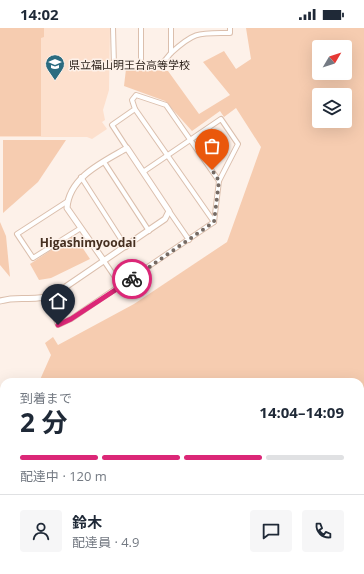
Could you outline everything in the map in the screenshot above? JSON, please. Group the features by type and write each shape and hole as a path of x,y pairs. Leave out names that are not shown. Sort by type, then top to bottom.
{"street":[{"path":"113,28 114,66 161,65 186,39 199,30 230,32 230,28"},
{"path":"141,28 141,66"},
{"path":"171,28 171,53"},
{"path":"214,222 168,154 135,109 132,100 136,95 166,105 219,181"},
{"path":"135,109 112,125 189,240"},
{"path":"48,298 58,325 71,319 121,286 214,222 219,181 238,144 221,119 143,172"},
{"path":"121,286 67,208 69,195 81,177 127,148"},
{"path":"104,162 149,231"},
{"path":"81,177 126,247"},
{"path":"68,201 17,234 33,258 81,228"},
{"path":"0,301 12,298 48,298 166,219 169,211"}],"shaded area":[{"name":"県立福山明王台高等学校","path":"0,28 110,28 109,90 103,110 105,120 102,122 107,129 92,139 87,137 0,137"},
{"path":"0,28 44,28 44,37 41,38 41,136 0,136"},
{"path":"246,28 364,28 364,378 41,378 51,355 45,343 53,337 58,345 134,304 227,242 261,147 236,108 224,117 220,111 192,131 165,101 124,86 126,69 168,71 199,114 230,95 203,62 224,51 236,69 251,59"},
{"path":"3,140 66,140 38,182 3,213"},
{"path":"0,222 6,236 10,277 0,265"},
{"path":"74,235 90,259 51,278 39,280 30,264"}],"way so far":[{"path":"132,279 214,222 219,181 212,170"}],"place":[{"name":"県立福山明王台高等学校","path":"55,81"}],"district":[{"name":"Higashimyoodai","path":"88,242"}],"route":[{"path":"58,325 71,319 132,279"}]}
